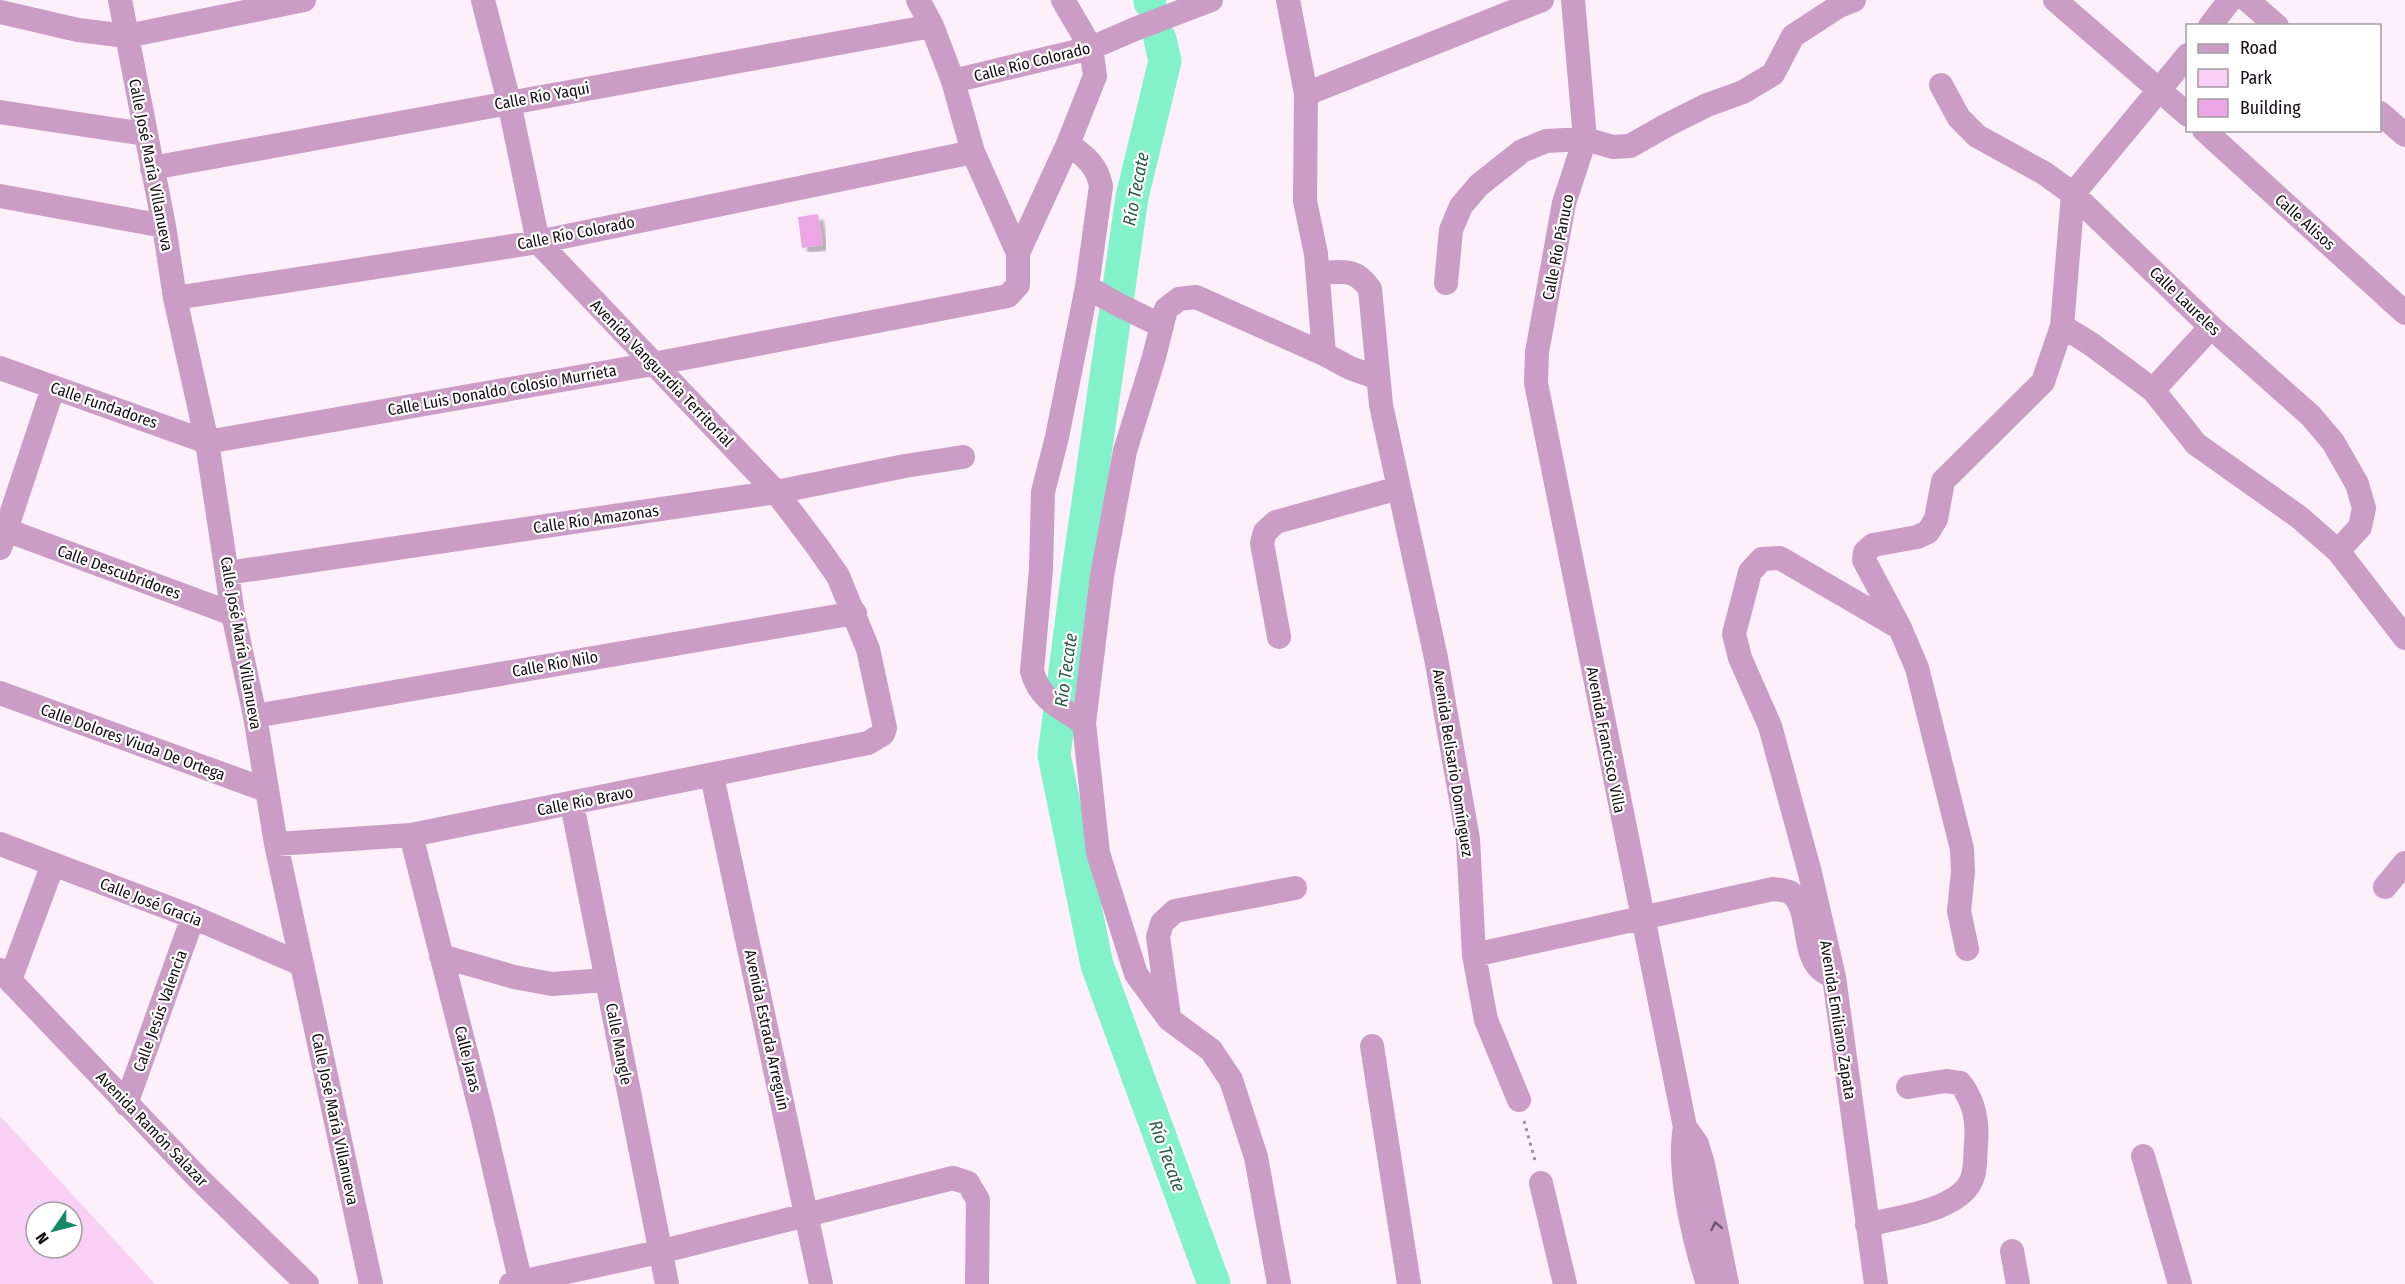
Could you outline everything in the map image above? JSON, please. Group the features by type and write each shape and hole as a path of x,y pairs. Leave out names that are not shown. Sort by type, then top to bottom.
{"street":[{"name":"Calle José María Villanueva","path":"120,0 176,298 207,442 233,614 255,716 276,844 371,1284"},
{"path":"0,12 78,30 127,36 304,0"},
{"path":"483,0 509,102 538,242"},
{"path":"918,0 932,26 953,81 973,152 1018,253"},
{"path":"1018,253 1068,144 1095,76 1091,48 1064,0"},
{"name":"Calle Río Colorado","path":"953,81 1091,48 1211,0"},
{"path":"1288,0 1306,94 1305,201 1318,273 1324,354"},
{"path":"1306,94 1542,0"},
{"name":"Calle Río Pánuco","path":"1537,352 1564,203 1586,139 1573,0"},
{"path":"1446,283 1451,230 1461,206 1479,185 1522,151 1546,141 1586,139 1613,147 1630,146 1707,105 1743,92 1773,74 1793,36 1839,6 1854,0"},
{"path":"2055,0 2186,114"},
{"path":"2212,24 2230,0"},
{"path":"2247,0 2275,24"},
{"name":"Calle Río Yaqui","path":"152,168 932,26"},
{"path":"1967,949 1959,911 1963,872 1962,849 1917,668 1900,627 1864,560 1865,552 1873,545 1917,537 1928,532 1936,519 1943,481 2043,382 2062,326 2073,194 2186,55"},
{"name":"Calle Laureles","path":"1941,85 1959,118 1977,135 2044,173 2073,194 2211,327 2311,416 2333,442 2357,484 2364,508 2360,527 2338,551"},
{"path":"0,112 145,134"},
{"path":"2381,115 2405,135"},
{"name":"Calle Alisos","path":"2206,132 2405,313"},
{"path":"1068,144 1092,161 1099,174 1101,186 1087,287 1057,437 1043,492 1041,569 1032,671 1036,685 1046,697 1084,723"},
{"name":"Calle Río Colorado","path":"176,298 538,242 973,152"},
{"path":"0,196 164,226"},
{"name":"Avenida Vanguardia Territorial","path":"538,242 776,492 838,576 868,649 885,728"},
{"name":"Calle Luis Donaldo Colosio Murrieta","path":"207,442 653,364 1008,296 1018,285 1018,253"},
{"name":"Avenida Belisario Domínguez","path":"1318,273 1353,272 1363,279 1370,289 1381,405 1436,657 1468,839 1474,955 1486,1020 1519,1100"},
{"path":"1087,287 1162,326"},
{"path":"1279,1284 1256,1157 1231,1080 1211,1050 1169,1019 1136,974 1098,853 1084,723 1102,576 1125,451 1166,309 1179,298 1196,297 1324,354 1350,368 1378,378"},
{"path":"2062,326 2091,344 2153,390 2196,444 2299,517 2338,551 2405,638"},
{"path":"2153,390 2211,327"},
{"name":"Avenida Francisco Villa","path":"1537,352 1536,383 1641,917 1685,1127 1681,1147 1686,1188 1700,1261 1708,1284"},
{"name":"Calle Fundadores","path":"0,368 207,442"},
{"path":"3,539 53,388"},
{"name":"Calle Río Amazonas","path":"227,573 776,492 905,466 963,458"},
{"path":"1279,637 1262,543 1265,532 1276,522 1399,488"},
{"name":"Calle Descubridores","path":"3,539 233,614"},
{"name":"Avenida Emiliano Zapata","path":"1876,1284 1834,977 1810,873 1770,726 1740,658 1734,634 1750,572 1762,559 1780,558 1900,627"},
{"name":"Calle Río Nilo","path":"255,716 855,613"},
{"name":"Calle Dolores Viuda De Ortega","path":"0,693 266,790"},
{"name":"Calle Río Bravo","path":"276,844 411,835 868,743 883,734 885,728"},
{"name":"Avenida Estrada Arreguín","path":"712,776 821,1284"},
{"name":"Calle Mangle","path":"572,804 667,1284"},
{"name":"Calle Jaras","path":"411,835 518,1283"},
{"name":"Calle José Gracia","path":"0,844 193,917 301,964"},
{"path":"2385,887 2405,863"},
{"path":"5,975 53,864"},
{"path":"1169,1019 1158,937 1162,923 1174,911 1294,888"},
{"path":"1474,955 1773,889 1790,892 1798,902 1813,960 1822,970 1834,977"},
{"name":"Calle Jesús Valencia","path":"126,1104 193,917"},
{"path":"441,956 514,977 552,984 606,980"},
{"name":"Avenida Ramón Salazar","path":"5,975 199,1179 307,1284"},
{"path":"1372,1046 1409,1284"},
{"path":"1867,1225 1946,1204 1959,1197 1972,1180 1977,1123 1968,1093 1960,1083 1946,1081 1908,1087"},
{"name":"Avenida Francisco Villa","path":"1685,1127 1697,1144 1703,1164 1727,1284"},
{"path":"2143,1156 2180,1284"},
{"path":"518,1283 808,1217 953,1178 968,1183 978,1200 977,1284"},
{"path":"1541,1183 1565,1284"},
{"path":"2012,1251 2018,1284"}],"path":[{"path":"1519,1100 1541,1183"}],"green space":[{"path":"0,1116 78,1200 24,1200 24,1260 84,1260 84,1207 155,1284 0,1284"}],"building":[{"path":"818,214 823,245 802,248 798,217"}],"waterway":[{"name":"Río Tecate","path":"1160,39 1165,61 1132,197 1054,755 1097,965 1214,1284"}]}
